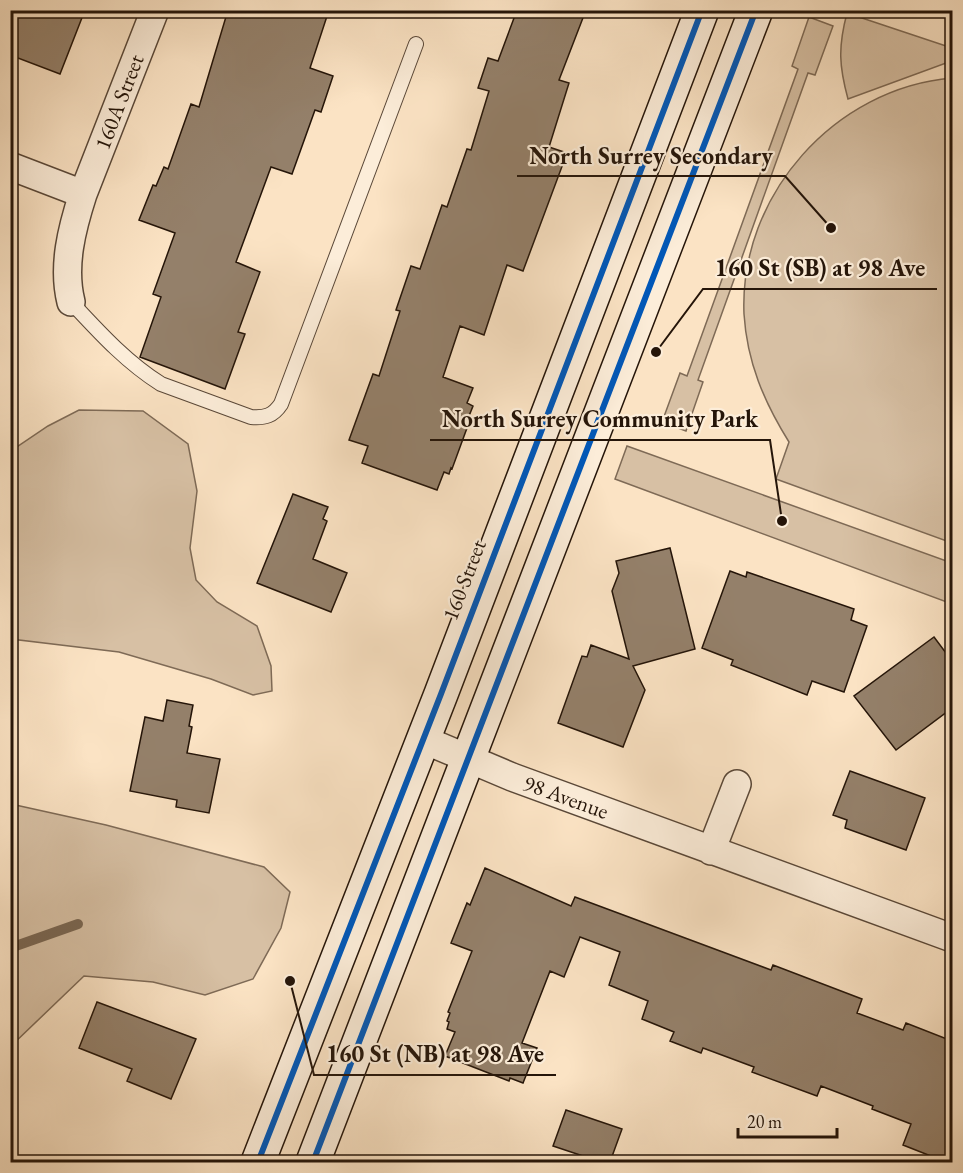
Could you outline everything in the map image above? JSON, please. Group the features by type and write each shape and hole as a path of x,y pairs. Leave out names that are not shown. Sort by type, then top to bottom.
{"main road":[{"name":"160 Street","path":"258,1162 702,10"},
{"path":"313,1162 470,759 756,10"}],"street":[{"name":"160A Street","path":"71,302 68,288 69,249 74,222 154,10"},
{"path":"10,166 83,194"},
{"name":"98 Avenue","path":"422,740 512,777 952,938"},
{"path":"711,850 737,784"}],"lane":[{"path":"71,302 111,345 147,376 161,384 251,417 263,418 274,414 281,404 416,44"}],"shaded area":[{"path":"847,13 952,47 952,63 946,63 848,99 841,56"},
{"path":"809,17 833,26 815,75 808,73 698,380 703,382 686,431 662,422 680,373 687,376 798,69 792,66"},
{"path":"952,78 952,543 776,479 789,442 758,381 749,349 744,314 747,270 758,228 777,190 802,155 833,126 869,102 909,86"},
{"path":"79,410 143,411 188,444 197,491 190,548 196,580 217,602 257,626 271,666 272,691 253,695 211,679 119,652 11,639 11,451 48,426"},
{"path":"627,446 952,563 952,604 615,479"},
{"path":"11,804 106,825 264,867 290,892 281,928 253,979 205,995 153,982 84,976 11,1046"}],"building":[{"path":"10,10 85,10 60,74 10,55"},
{"path":"228,10 329,10 310,68 333,76 321,112 315,110 292,174 271,167 236,262 260,272 238,332 245,334 225,389 140,357 161,297 153,294 175,233 139,220 153,185 156,186 164,167 168,169 191,104 199,107"},
{"path":"517,10 586,10 559,80 569,83 549,147 567,153 523,271 507,265 484,335 460,326 443,377 473,388 467,403 473,406 452,469 449,474 444,472 437,490 362,463 368,446 349,440 373,374 379,376 400,311 396,310 411,266 420,269 442,205 447,207 467,149 471,150 489,91 478,88 488,58 498,61"},
{"path":"293,494 328,507 323,519 327,521 313,559 347,573 331,612 257,583"},
{"path":"670,548 695,649 633,666 645,690 623,747 558,723 582,656 587,657 591,645 629,659 612,591 619,573 616,561"},
{"path":"730,571 746,577 747,572 854,609 851,620 867,626 844,692 812,681 807,695 731,665 733,660 702,648"},
{"path":"934,637 952,661 952,708 896,750 854,696"},
{"path":"167,700 193,705 187,753 220,759 209,813 176,807 177,800 130,791 145,717 163,721"},
{"path":"850,771 925,798 906,850 845,828 847,820 833,815"},
{"path":"485,868 571,906 575,897 771,970 773,965 862,999 857,1013 903,1030 906,1023 952,1041 952,1162 946,1162 903,1145 911,1124 872,1109 873,1106 821,1086 817,1096 752,1072 754,1067 703,1048 701,1053 670,1041 674,1032 642,1019 648,1001 609,985 620,952 580,937 564,977 550,971 522,1043 537,1048 523,1083 510,1078 509,1081 445,1056 455,1032 447,1029 450,1013 448,1012 472,951 451,943 467,903 470,905"},
{"path":"97,1002 196,1039 171,1099 127,1081 132,1069 79,1048"},
{"path":"566,1110 622,1129 610,1162 601,1162 553,1146"}],"waterway":[{"path":"10,948 78,924"}],"cycle path":[{"path":"258,1162 441,694 702,10"},
{"path":"313,1162 756,10"}],"place":[{"name":"North Surrey Secondary","path":"831,228"},
{"name":"160 St (SB) at 98 Ave","path":"656,352"},
{"name":"North Surrey Community Park","path":"782,521"},
{"name":"160 St (NB) at 98 Ave","path":"290,981"}]}
